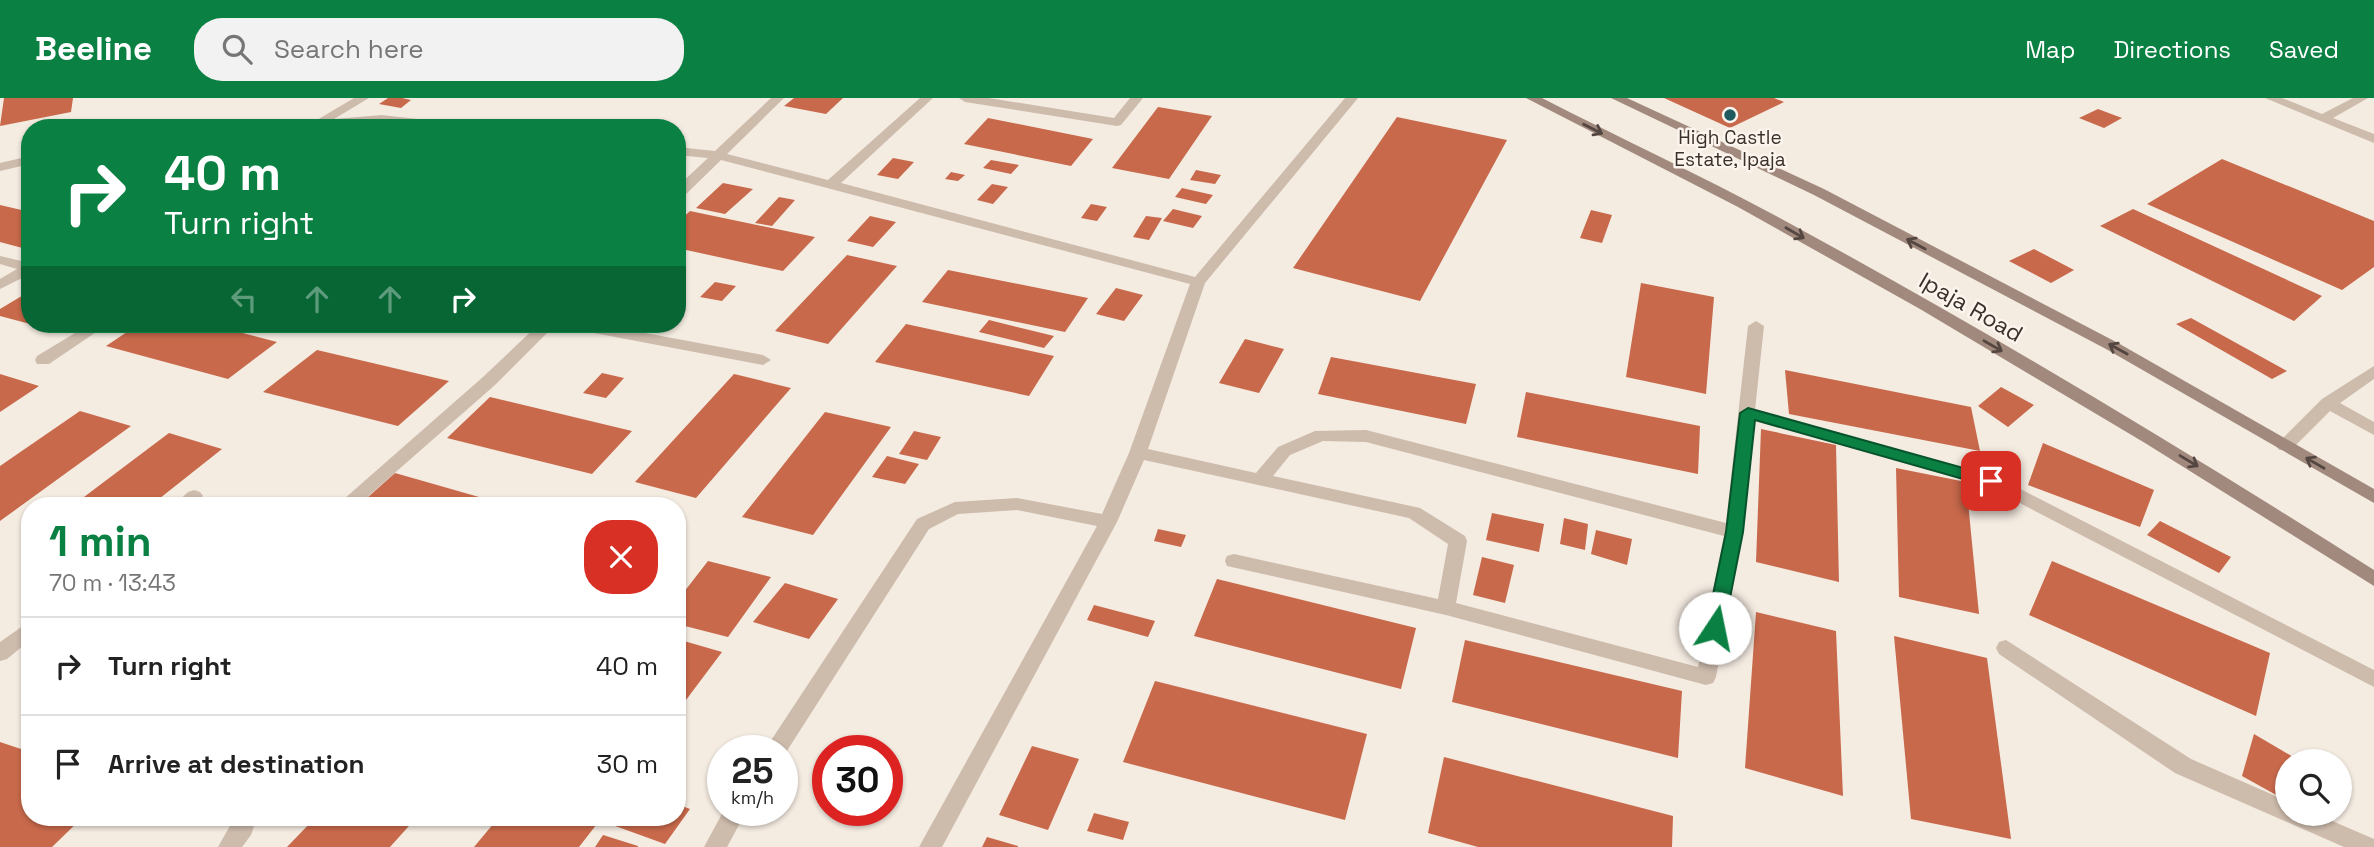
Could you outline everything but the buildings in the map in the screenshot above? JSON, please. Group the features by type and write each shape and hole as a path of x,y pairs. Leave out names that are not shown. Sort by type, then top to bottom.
{"main road":[{"name":"Ipaja Road","path":"1532,98 1772,220 2021,362 2226,483 2374,579"},
{"name":"Ipaja Road","path":"1617,98 1819,192 2112,346 2374,496"}],"street":[{"path":"325,119 363,98"},
{"path":"686,186 778,98"},
{"path":"831,185 927,98"},
{"path":"965,98 1117,122 1137,98"},
{"path":"930,847 1108,522 1138,453 1198,282 1352,98"},
{"path":"2271,98 2374,139"},
{"path":"2322,118 2362,98"},
{"path":"686,152 717,155 1198,282"},
{"path":"0,167 21,162"},
{"path":"0,260 21,266"},
{"path":"0,285 21,273"},
{"path":"1234,561 1446,608 1706,677 1734,532 1756,326"},
{"path":"43,360 86,333"},
{"path":"355,497 489,381 539,333"},
{"path":"620,333 763,360"},
{"path":"2285,446 2328,403 2374,371"},
{"path":"2328,403 2374,429"},
{"path":"1748,413 1991,481 2374,679"},
{"path":"1261,479 1284,451 1321,435 1366,436 1734,532"},
{"path":"1138,453 1414,513 1458,541 1446,608"},
{"path":"785,735 923,524 955,508 1017,504 1108,522"},
{"path":"0,653 21,636"},
{"path":"2006,648 2183,766 2275,806"},
{"path":"229,847 244,826"},
{"path":"715,847 727,826"},
{"path":"2320,826 2368,847"}],"place":[{"name":"High Castle Estate, Ipaja","path":"1730,115"}],"route":[{"path":"1715,628 1734,532 1748,413 1991,481"}]}
